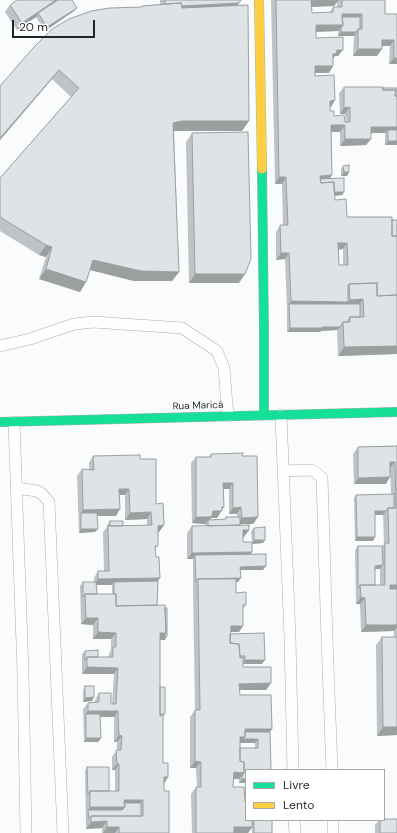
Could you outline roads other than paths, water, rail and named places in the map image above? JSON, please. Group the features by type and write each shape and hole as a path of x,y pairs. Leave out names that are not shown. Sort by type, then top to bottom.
{"street":[{"path":"259,0 264,415"},
{"name":"Rua Maricá","path":"0,422 397,412"}],"lane":[{"path":"0,346 30,339 74,324 93,322 182,328 217,351 224,368 229,416"},
{"path":"280,415 290,638 293,769"},
{"path":"14,422 23,672 26,833"},
{"path":"283,471 311,470 322,478 332,769"},
{"path":"16,488 37,491 49,502 63,833"},
{"path":"294,821 295,833"},
{"path":"334,821 334,833"}]}
